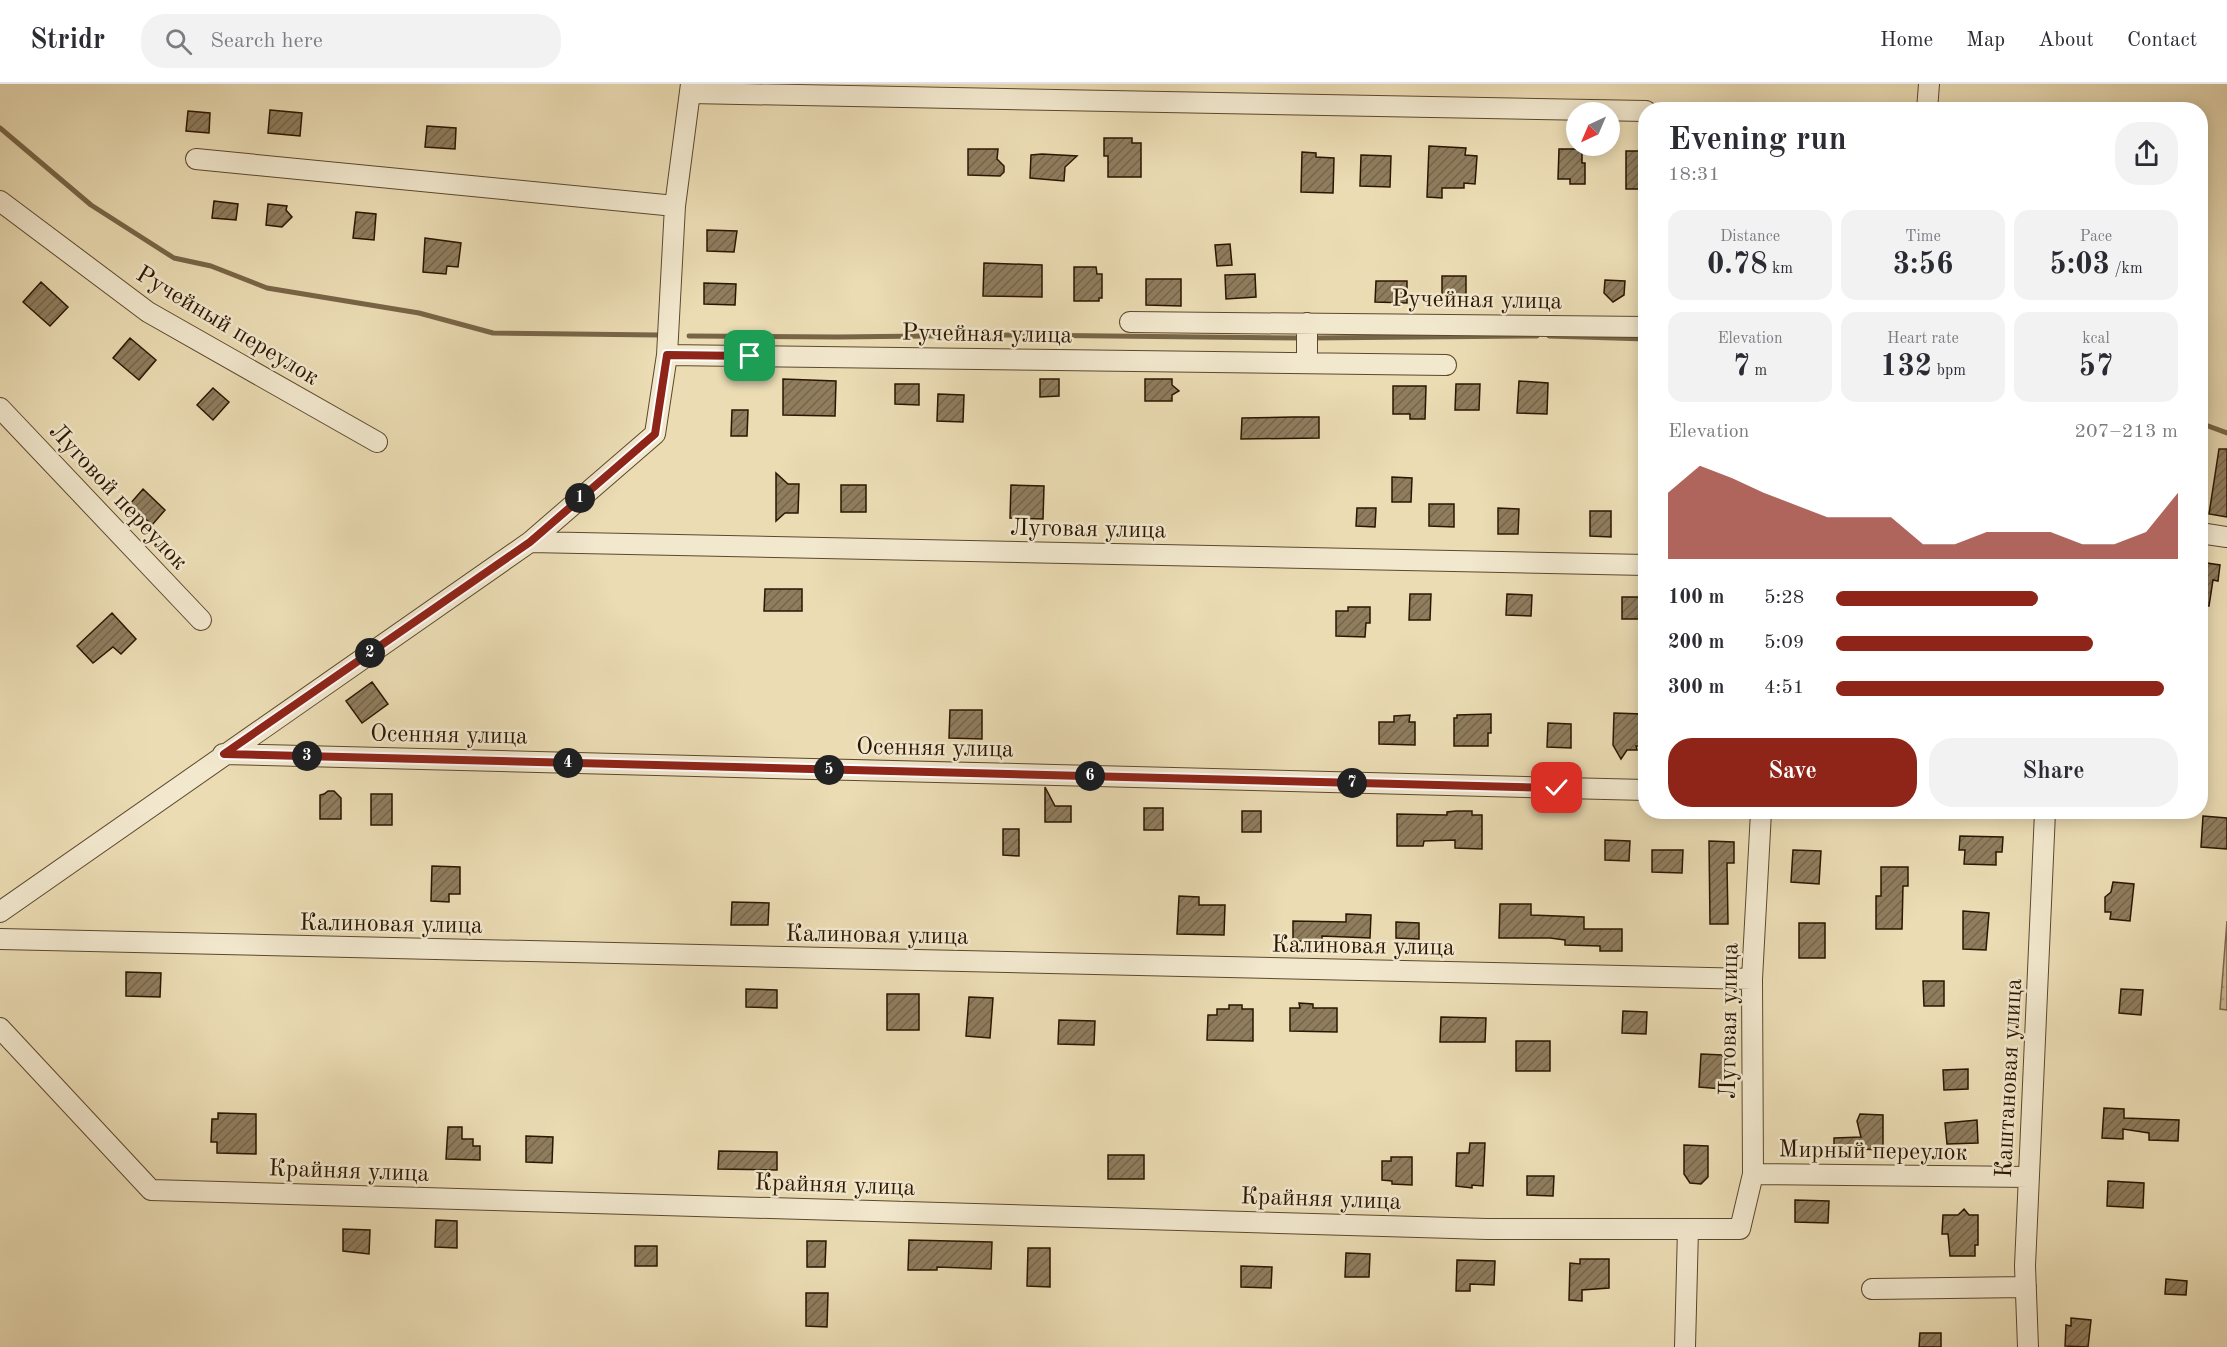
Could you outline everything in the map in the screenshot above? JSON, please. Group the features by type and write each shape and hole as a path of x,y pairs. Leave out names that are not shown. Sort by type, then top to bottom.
{"street":[{"path":"1928,102 1929,84"},
{"path":"0,912 530,542 655,434 667,355 675,206 691,88 1638,111"},
{"path":"196,159 675,206"},
{"name":"Ручейный переулок","path":"0,201 148,312 377,442"},
{"name":"Ручейная улица","path":"1130,322 1638,327"},
{"path":"1307,322 1307,363"},
{"name":"Ручейная улица","path":"667,355 1446,365"},
{"name":"Луговой переулок","path":"0,408 201,620"},
{"path":"2208,534 2227,537"},
{"name":"Луговая улица","path":"530,542 1638,565"},
{"name":"Осенняя улица","path":"224,754 1638,790"},
{"name":"Луговая улица","path":"1740,1229 1753,1174 1752,979 1761,819"},
{"name":"Каштановая улица","path":"2028,1347 2026,1287 2029,1177 2045,819"},
{"name":"Калиновая улица","path":"0,939 1752,979"},
{"name":"Крайняя улица","path":"0,1028 151,1190 1487,1229 1740,1229"},
{"name":"Мирный переулок","path":"1753,1174 2029,1177"},
{"path":"1685,1347 1688,1229"},
{"path":"1872,1289 2026,1287"}],"shaded area":[{"path":"2227,921 2227,1010 2220,1009"}],"building":[{"path":"270,110 302,113 300,136 268,133"},
{"path":"188,111 210,113 209,133 186,131"},
{"path":"427,126 456,128 455,149 425,147"},
{"path":"1104,138 1132,138 1132,143 1141,143 1141,177 1108,177 1108,156 1104,156"},
{"path":"1429,146 1466,148 1465,155 1477,156 1475,184 1464,183 1464,188 1442,188 1442,198 1427,197"},
{"path":"968,149 998,149 997,159 1004,166 1004,172 1000,176 968,175"},
{"path":"1559,149 1566,149 1566,156 1582,156 1582,163 1585,163 1585,184 1570,184 1570,179 1558,179"},
{"path":"1626,151 1638,151 1638,189 1626,189"},
{"path":"1302,152 1316,153 1316,157 1334,158 1333,193 1301,192"},
{"path":"1031,155 1077,156 1065,167 1064,181 1030,178"},
{"path":"1361,155 1391,156 1390,187 1360,186"},
{"path":"214,201 238,204 236,220 212,218"},
{"path":"268,204 287,206 286,210 292,217 282,227 266,225"},
{"path":"356,212 376,214 374,240 353,238"},
{"path":"707,230 737,231 734,252 707,251"},
{"path":"425,238 461,243 458,267 447,266 446,274 423,272"},
{"path":"1230,244 1232,265 1217,266 1215,245"},
{"path":"984,263 1042,265 1042,297 983,296"},
{"path":"1074,267 1096,267 1097,274 1102,274 1102,298 1099,298 1099,301 1074,301"},
{"path":"1255,274 1256,297 1226,299 1225,275"},
{"path":"1442,276 1466,276 1466,304 1442,304"},
{"path":"1146,279 1181,279 1181,306 1146,305"},
{"path":"1605,280 1625,281 1624,295 1613,302 1604,293"},
{"path":"1376,281 1407,281 1407,303 1375,302"},
{"path":"41,282 68,307 50,326 23,302"},
{"path":"704,283 736,284 735,305 704,304"},
{"path":"130,338 156,360 139,380 113,358"},
{"path":"783,379 836,381 835,416 783,415"},
{"path":"1040,379 1059,379 1059,396 1040,397"},
{"path":"1145,379 1172,379 1172,385 1179,391 1172,395 1172,401 1145,401"},
{"path":"1519,381 1548,383 1547,414 1517,413"},
{"path":"895,384 919,384 919,405 895,404"},
{"path":"1456,384 1480,384 1479,410 1455,410"},
{"path":"1393,386 1426,386 1425,419 1410,419 1410,414 1393,414"},
{"path":"213,388 229,402 213,420 197,405"},
{"path":"938,394 964,395 963,422 937,421"},
{"path":"732,410 748,410 747,436 731,436"},
{"path":"1319,417 1319,438 1241,439 1242,418"},
{"path":"2219,449 2227,449 2227,517 2209,514"},
{"path":"776,473 788,484 799,484 798,513 785,513 776,521"},
{"path":"1392,477 1412,478 1411,502 1392,502"},
{"path":"841,485 866,485 866,512 841,512"},
{"path":"1011,485 1044,486 1043,519 1010,518"},
{"path":"143,489 165,510 152,525 130,504"},
{"path":"1429,504 1454,504 1454,527 1429,526"},
{"path":"1357,508 1376,508 1375,527 1356,526"},
{"path":"1498,508 1519,509 1518,534 1498,534"},
{"path":"1590,511 1611,511 1611,537 1590,536"},
{"path":"2208,563 2220,565 2218,581 2213,580 2209,606"},
{"path":"765,589 802,589 802,611 764,611"},
{"path":"1410,594 1431,594 1430,620 1409,620"},
{"path":"1507,594 1532,595 1531,616 1506,615"},
{"path":"1622,597 1638,597 1638,619 1622,619"},
{"path":"1348,607 1370,607 1370,623 1366,623 1365,637 1336,636 1336,611 1348,611"},
{"path":"112,613 136,639 121,654 113,647 93,663 77,646"},
{"path":"372,682 388,704 362,723 346,701"},
{"path":"950,710 982,710 982,739 949,738"},
{"path":"1614,713 1638,714 1637,750 1627,750 1621,759 1613,745"},
{"path":"1491,714 1488,746 1454,746 1454,718 1457,718 1457,715"},
{"path":"1410,715 1409,722 1415,722 1415,745 1379,744 1379,722 1394,722 1394,716"},
{"path":"1548,723 1571,724 1571,748 1547,747"},
{"path":"1045,787 1055,806 1071,806 1071,822 1045,822"},
{"path":"334,791 341,798 341,819 320,819 320,795"},
{"path":"371,794 392,794 392,825 371,825"},
{"path":"1144,808 1163,808 1163,830 1144,830"},
{"path":"1242,811 1261,811 1261,832 1242,832"},
{"path":"1472,811 1472,815 1482,815 1482,849 1455,848 1455,840 1424,841 1423,846 1397,846 1397,814 1447,815 1447,812"},
{"path":"2208,816 2227,818 2227,849 2201,847 2203,819 2208,819"},
{"path":"1003,829 1019,829 1019,856 1003,855"},
{"path":"1960,836 2003,837 2002,852 1996,852 1996,865 1964,864 1965,850 1959,850"},
{"path":"1605,840 1630,841 1629,861 1605,860"},
{"path":"1709,841 1734,842 1734,863 1727,863 1728,924 1710,924"},
{"path":"1652,850 1683,850 1682,873 1652,872"},
{"path":"1793,850 1821,851 1819,884 1791,882"},
{"path":"432,866 460,867 460,894 449,894 449,902 431,901"},
{"path":"1881,867 1908,867 1908,886 1903,886 1902,929 1876,929 1876,896 1881,896"},
{"path":"2113,882 2134,884 2130,921 2110,919 2111,912 2105,912 2105,897 2111,892"},
{"path":"1179,896 1199,897 1199,905 1225,905 1224,935 1177,934"},
{"path":"732,902 769,903 768,925 731,925"},
{"path":"1500,904 1531,904 1531,915 1584,917 1584,929 1622,929 1622,951 1600,951 1600,946 1565,945 1565,940 1550,938 1499,938"},
{"path":"1963,911 1989,913 1986,950 1963,949"},
{"path":"1346,914 1371,915 1370,938 1322,936 1322,941 1293,941 1293,921 1346,922"},
{"path":"1396,922 1419,923 1419,939 1396,938"},
{"path":"1799,923 1825,923 1825,958 1799,958"},
{"path":"126,972 161,973 160,997 126,996"},
{"path":"1923,981 1944,981 1944,1006 1924,1006"},
{"path":"746,989 777,990 777,1008 746,1007"},
{"path":"2121,989 2143,990 2141,1015 2119,1013"},
{"path":"887,994 919,994 919,1030 887,1030"},
{"path":"969,997 993,998 990,1038 966,1036"},
{"path":"1299,1003 1313,1004 1313,1008 1337,1008 1337,1032 1290,1031 1290,1008 1300,1008"},
{"path":"1229,1005 1242,1005 1242,1009 1253,1009 1253,1041 1207,1040 1208,1015 1217,1015 1217,1009 1229,1009"},
{"path":"1623,1011 1647,1012 1646,1034 1622,1033"},
{"path":"1441,1017 1486,1018 1485,1042 1440,1042"},
{"path":"1059,1020 1095,1021 1094,1045 1058,1044"},
{"path":"1516,1041 1550,1041 1550,1071 1516,1071"},
{"path":"1701,1054 1723,1055 1722,1089 1699,1087"},
{"path":"1968,1069 1968,1089 1944,1090 1943,1070"},
{"path":"2104,1108 2124,1109 2124,1118 2179,1120 2178,1141 2149,1140 2149,1133 2123,1129 2123,1139 2102,1138"},
{"path":"218,1113 256,1114 256,1154 217,1153 217,1142 211,1142 212,1119 218,1119"},
{"path":"1860,1114 1883,1115 1883,1150 1834,1148 1834,1138 1861,1137 1857,1121"},
{"path":"1977,1120 1978,1143 1947,1144 1945,1123"},
{"path":"448,1127 462,1127 462,1139 473,1139 473,1146 480,1146 480,1160 446,1159"},
{"path":"526,1136 553,1137 552,1163 526,1162"},
{"path":"1470,1143 1485,1143 1483,1186 1472,1185 1472,1188 1456,1186 1457,1153 1469,1153"},
{"path":"1684,1145 1708,1146 1708,1177 1701,1184 1690,1183 1684,1174"},
{"path":"719,1151 777,1152 777,1170 718,1169"},
{"path":"1108,1155 1144,1155 1144,1179 1108,1179"},
{"path":"1391,1157 1412,1157 1412,1185 1392,1184 1392,1181 1382,1180 1382,1161 1391,1161"},
{"path":"1527,1176 1554,1176 1553,1196 1527,1195"},
{"path":"2108,1181 2144,1183 2143,1208 2107,1206"},
{"path":"1795,1200 1829,1201 1828,1223 1795,1222"},
{"path":"1964,1209 1969,1215 1978,1215 1978,1245 1975,1245 1975,1256 1950,1256 1948,1234 1942,1234 1943,1215 1958,1215"},
{"path":"436,1220 457,1221 457,1248 435,1247"},
{"path":"343,1229 370,1230 369,1254 343,1251"},
{"path":"909,1240 992,1242 991,1269 937,1267 937,1270 908,1270"},
{"path":"807,1241 826,1241 825,1267 807,1267"},
{"path":"635,1246 657,1246 657,1266 635,1266"},
{"path":"1028,1248 1050,1248 1050,1287 1027,1286"},
{"path":"1346,1253 1370,1254 1369,1277 1345,1277"},
{"path":"1580,1259 1609,1259 1609,1288 1582,1290 1582,1301 1569,1300 1570,1263 1580,1264"},
{"path":"1457,1260 1495,1261 1494,1285 1470,1284 1470,1291 1456,1291"},
{"path":"1241,1266 1272,1267 1271,1288 1241,1287"},
{"path":"2166,1279 2187,1281 2186,1295 2165,1294"},
{"path":"806,1293 828,1293 827,1327 806,1326"},
{"path":"2071,1318 2091,1320 2088,1347 2065,1346 2066,1325 2071,1326"},
{"path":"1920,1333 1941,1333 1941,1347 1919,1347"}],"waterway":[{"path":"0,128 91,205 174,258 211,266 267,288 419,313 493,333 658,335"},
{"path":"689,336 1012,335 1303,338"},
{"path":"1312,338 1537,336"},
{"path":"1549,336 1638,339"},
{"path":"2208,426 2227,433"}],"route":[{"path":"750,356 667,355 655,434 530,542 224,754 1557,788"}]}
